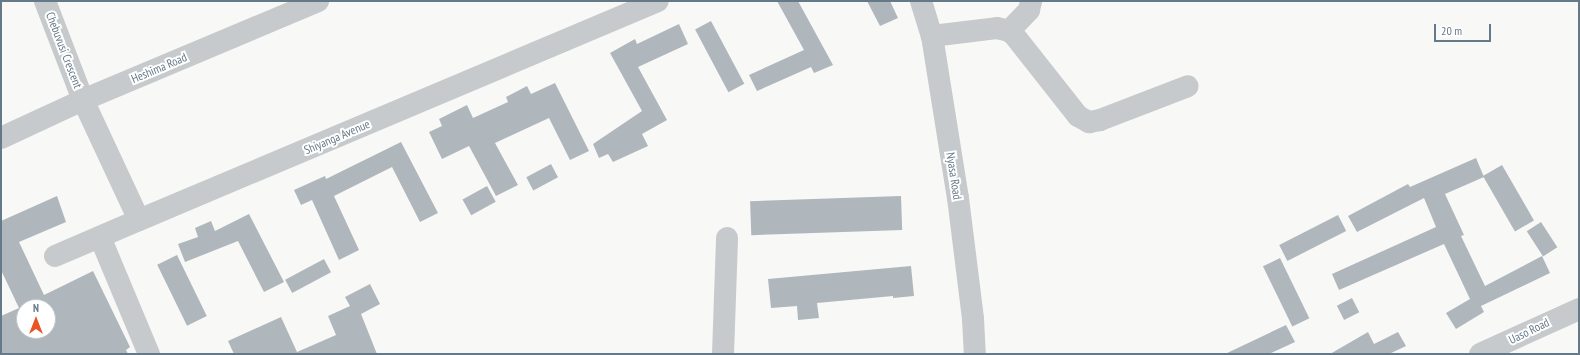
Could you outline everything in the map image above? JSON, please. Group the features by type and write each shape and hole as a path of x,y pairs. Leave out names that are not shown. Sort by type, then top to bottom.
{"street":[{"name":"Chebuvusi Crescent","path":"45,1 83,100"},
{"name":"Heshima Road","path":"1,138 83,100 318,1"},
{"name":"Shiyanga Avenue","path":"55,256 658,1"},
{"name":"Nyasa Road","path":"921,1 932,36 958,198 972,319 974,354"},
{"path":"1008,31 1025,16 1029,10 1031,1"},
{"path":"932,36 997,28 1008,31 1014,35 1078,116 1085,121 1100,120 1188,86"},
{"path":"83,100 139,220"},
{"path":"100,237 149,354"},
{"path":"723,354 727,238"},
{"name":"Uaso Road","path":"1488,352 1579,309"}],"building":[{"path":"777,1 798,1 833,65 814,73 811,67 757,91 749,75 804,50"},
{"path":"867,1 890,1 898,18 880,26"},
{"path":"711,21 744,84 728,92 695,29"},
{"path":"679,24 688,44 638,67 667,120 642,134 648,146 613,162 608,154 599,158 593,144 642,111 610,53 635,39 637,44"},
{"path":"555,83 589,151 570,160 549,118 495,143 518,185 496,196 469,146 442,159 429,132 442,126 439,119 467,105 473,118 508,102 506,97 527,86 531,94"},
{"path":"401,142 438,213 420,222 392,167 334,196 359,250 339,260 312,200 301,205 294,190 325,176 326,179"},
{"path":"1476,158 1484,177 1445,194 1464,235 1461,236 1485,286 1542,256 1550,273 1481,306 1484,312 1456,329 1446,313 1470,299 1444,244 1339,290 1332,274 1436,227 1424,198 1357,232 1348,216 1408,184 1410,187"},
{"path":"551,164 558,177 533,190 526,177"},
{"path":"1502,165 1534,220 1515,231 1483,176"},
{"path":"487,186 496,202 471,215 463,200"},
{"path":"57,196 66,222 19,242 44,295 93,271 130,347 126,350 128,354 1,354 1,316 16,309 16,339 56,339 56,299 16,299 16,302 1,270 1,221"},
{"path":"901,196 902,230 751,235 750,201"},
{"path":"249,214 284,282 264,292 238,241 185,262 178,244 198,237 195,228 211,221 215,231"},
{"path":"1338,215 1346,231 1287,261 1279,245"},
{"path":"1541,222 1557,247 1543,256 1527,231"},
{"path":"177,255 207,316 187,326 157,265"},
{"path":"1280,258 1309,318 1292,327 1263,266"},
{"path":"324,259 331,272 292,293 285,280"},
{"path":"911,266 914,296 893,298 893,296 817,303 819,318 798,320 797,306 771,308 768,279"},
{"path":"370,284 380,304 361,314 377,354 234,354 228,341 281,317 297,352 336,335 328,316 350,306 345,297"},
{"path":"1352,298 1359,312 1344,320 1337,306"},
{"path":"1286,325 1295,342 1269,354 1225,354"},
{"path":"1368,332 1374,344 1398,332 1406,346 1389,354 1330,354"}]}
